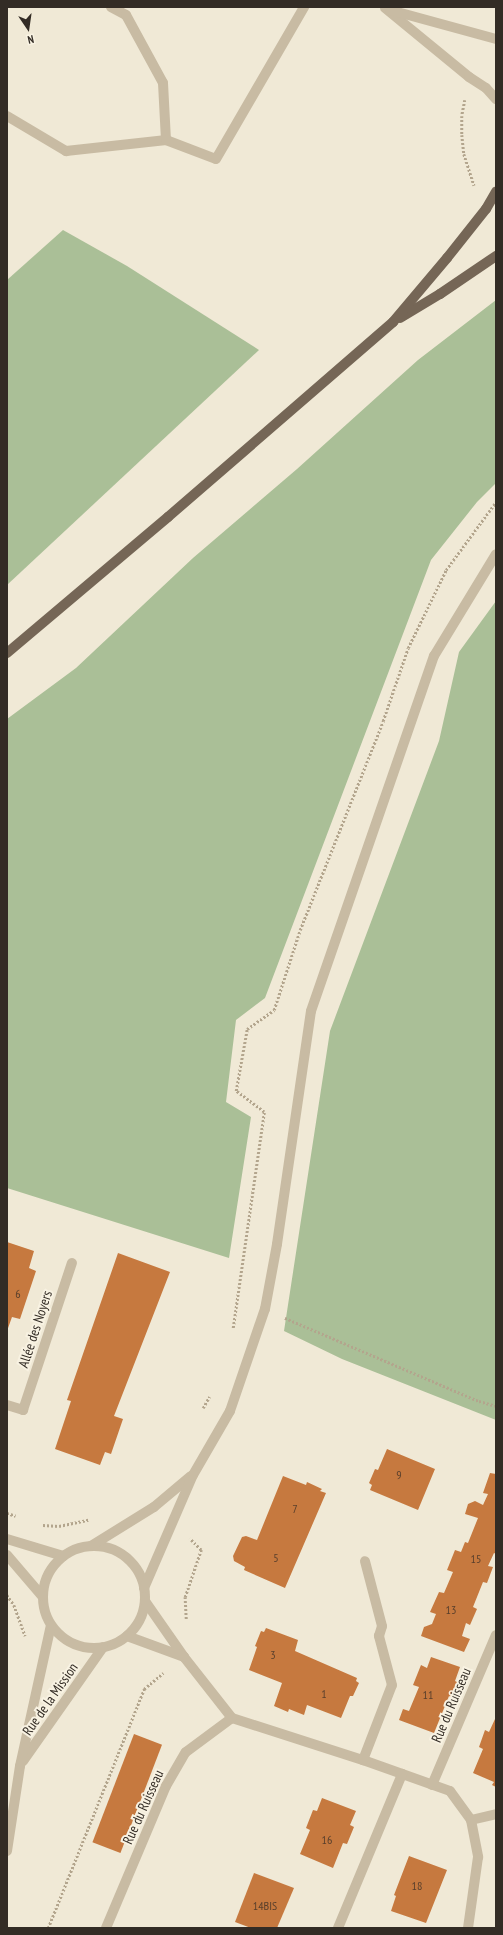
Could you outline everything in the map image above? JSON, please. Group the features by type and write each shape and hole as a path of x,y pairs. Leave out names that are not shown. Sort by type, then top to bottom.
{"main road":[{"path":"7,653 168,517 393,322 486,209 496,192"},
{"path":"393,322 440,294 496,256"}],"street":[{"path":"111,7 126,14 163,83 166,140"},
{"path":"7,116 66,151 166,140 216,158 304,7"},
{"path":"384,8 496,39"},
{"path":"384,8 469,77 486,88 496,99"},
{"path":"144,1588 193,1475 230,1411 265,1309 277,1244 311,1011 434,656 496,554"},
{"name":"Allée des Noyers","path":"7,1405 23,1410 72,1263"},
{"path":"91,1546 154,1507 193,1475"},
{"path":"7,1539 63,1556"},
{"path":"91,1546 106,1547 120,1552 131,1562 140,1574 144,1588 145,1601 136,1626 127,1636 116,1643 103,1648 88,1648 73,1644 60,1636 51,1625 44,1611 42,1596 45,1581 52,1568 63,1556 76,1549 91,1546"},
{"path":"7,1555 42,1596"},
{"path":"363,1760 392,1685 379,1636 382,1626 365,1561"},
{"path":"145,1601 184,1657 232,1718 363,1760 450,1791 471,1820 478,1857 468,1928"},
{"name":"Rue de la Mission","path":"7,1851 20,1766 51,1625"},
{"name":"Rue du Ruisseau","path":"432,1785 496,1635"},
{"path":"127,1636 184,1657"},
{"name":"Rue de la Mission","path":"20,1766 103,1648"},
{"name":"Rue du Ruisseau","path":"106,1928 166,1786 186,1752 232,1718"},
{"path":"338,1928 402,1774"},
{"path":"471,1820 496,1814"}],"path":[{"path":"466,94 462,116 462,135 469,173 476,191"},
{"path":"265,1309 479,1401 496,1406"},
{"path":"7,1513 19,1517"},
{"path":"38,1524 59,1526 95,1518"},
{"path":"174,1520 201,1550 185,1597 186,1621"},
{"path":"48,1928 144,1689 184,1657"}],"green space":[{"path":"63,230 127,266 259,350 7,585 7,280"},
{"path":"496,300 496,483 477,502 431,560 265,998 236,1020 226,1102 251,1117 229,1258 7,1188 7,719 76,668 193,558 297,469 418,360"},
{"path":"496,601 496,1420 342,1359 284,1331 330,1031 439,741 459,652"}],"building":[{"path":"7,1242 34,1251 29,1268 36,1271 20,1319 12,1317 7,1331"},
{"path":"118,1253 170,1272 114,1416 123,1419 111,1454 105,1452 100,1465 55,1449 71,1401 67,1400"},
{"path":"387,1449 435,1469 418,1510 370,1490 372,1485 369,1483 375,1469 378,1470"},
{"path":"490,1473 496,1474 496,1554 494,1553 488,1566 493,1567 487,1583 483,1582 473,1607 477,1609 470,1625 466,1623 462,1636 470,1639 464,1652 421,1636 424,1627 432,1624 436,1614 430,1612 439,1592 444,1593 453,1572 447,1570 455,1550 461,1552 465,1542 468,1543 478,1518 465,1514 468,1504 475,1501 483,1505 488,1494 483,1493"},
{"path":"283,1476 306,1485 307,1482 322,1489 320,1491 326,1493 285,1588 244,1570 245,1567 234,1561 233,1556 242,1537 246,1536 257,1540"},
{"path":"266,1628 298,1640 295,1651 357,1678 356,1681 359,1683 353,1696 350,1696 341,1718 307,1705 304,1715 289,1709 288,1712 274,1706 282,1683 249,1670 257,1647 255,1646 261,1631 264,1632"},
{"path":"431,1657 460,1667 455,1681 459,1683 453,1698 449,1696 434,1733 399,1720 403,1709 409,1711 419,1687 413,1685 421,1665 427,1668"},
{"path":"495,1719 496,1787 492,1785 494,1782 473,1773 483,1749 479,1747 485,1730 489,1732"},
{"path":"134,1734 162,1745 120,1853 92,1842"},
{"path":"322,1798 356,1811 350,1825 354,1827 347,1844 343,1843 333,1868 300,1854 310,1830 306,1828 313,1810 317,1811"},
{"path":"409,1856 447,1870 426,1923 391,1911 396,1896 394,1895"},
{"path":"254,1873 294,1888 277,1928 251,1928 235,1922"}]}
